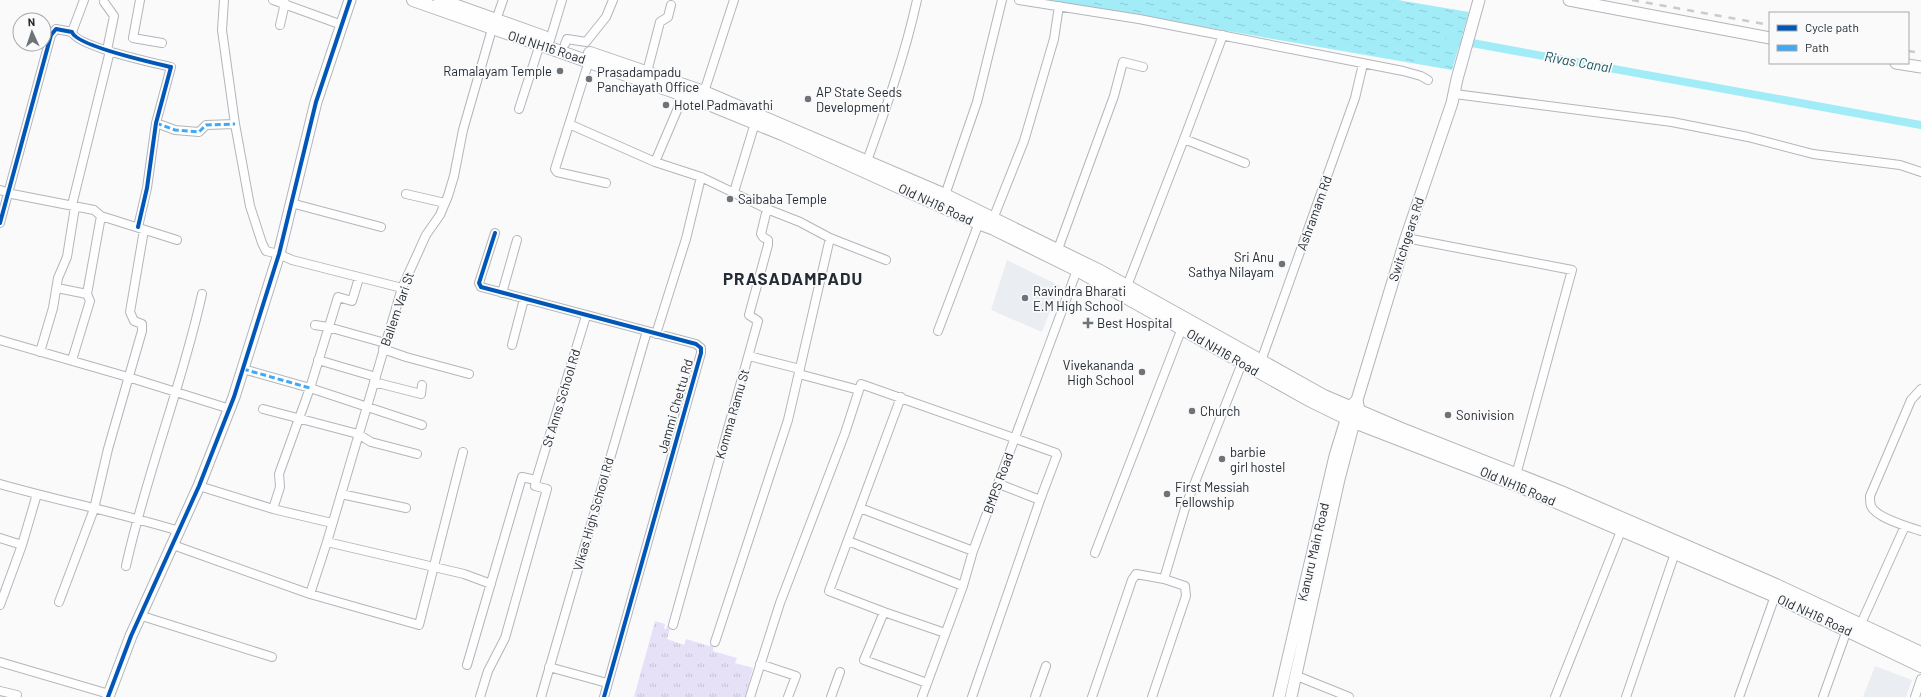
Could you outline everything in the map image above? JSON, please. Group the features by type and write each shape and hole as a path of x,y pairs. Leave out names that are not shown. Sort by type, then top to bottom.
{"main road":[{"name":"Old NH16 Road","path":"413,0 494,24 545,42 589,61 684,94 1058,249 1353,412 1674,554 1854,630 1921,653"},
{"name":"Old NH16 Road","path":"440,0 494,24"},
{"name":"Old NH16 Road","path":"545,42 565,44 704,92 945,195 985,219 994,229 1076,270 1309,400 1353,412 1561,492 1776,585 1854,630 1921,666"}],"street":[{"path":"59,602 94,509 108,449 142,331 142,324 134,321 130,312 156,123 171,67 109,51 80,41 73,36 72,32 84,0"},
{"path":"140,0 133,38 162,42"},
{"path":"224,0 222,30 245,184 262,243 266,251 280,254 292,260 402,288"},
{"path":"273,0 285,3 342,25"},
{"path":"0,662 108,695 131,636 142,616 199,486 230,409 244,369 280,254 291,202 316,102 350,0"},
{"name":"Ballem Vari St","path":"310,594 327,542 402,288 426,235 434,224 445,203 454,176 463,130 494,24 503,0"},
{"path":"519,109 562,0"},
{"path":"565,44 567,39 586,42 606,17 613,0"},
{"path":"704,92 734,0"},
{"path":"867,161 894,86 909,37 917,0"},
{"path":"945,195 977,102 1002,0"},
{"path":"1019,0 1222,35 1403,71 1421,76 1428,80"},
{"name":"Switchgears Rd","path":"1353,412 1406,238 1455,94 1457,79 1479,0"},
{"path":"1569,0 1769,38"},
{"path":"40,352 58,288 58,278 67,257 74,206 109,51 114,16 104,2"},
{"path":"280,25 285,3"},
{"path":"647,72 660,22 668,17 671,5"},
{"path":"938,331 985,219 1024,141 1054,39 1059,6"},
{"path":"0,224 4,191 51,35 56,29 72,32"},
{"path":"1127,286 1184,139 1222,35"},
{"path":"589,61 555,169 557,172 574,177 606,183"},
{"path":"1058,249 1114,96 1123,62 1143,67"},
{"name":"Ashramam Rd","path":"1261,361 1355,98 1363,64"},
{"path":"1902,64 1921,67"},
{"path":"655,162 684,94"},
{"path":"1455,94 1672,122 1748,137 1813,154 1893,164 1921,172"},
{"path":"156,123 175,130 199,132 206,125 235,124"},
{"path":"734,192 755,123"},
{"path":"568,124 655,162 701,177 767,209 800,222 830,238 886,260"},
{"path":"1184,139 1245,163"},
{"path":"656,334 686,239 701,177"},
{"path":"4,191 94,210 101,216 177,240"},
{"path":"406,194 445,203"},
{"path":"291,202 381,227"},
{"name":"Komma Ramu St","path":"673,625 758,321 749,315 768,244 768,240 763,237 762,234 767,209"},
{"path":"72,360 90,301 87,294 101,216"},
{"name":"Jammi Chettu Rd","path":"495,234 480,283 481,287 696,344 701,348 701,353 604,697"},
{"path":"715,642 786,427 830,238"},
{"path":"1406,238 1572,270 1516,475"},
{"path":"502,293 517,240"},
{"name":"BMPS Road","path":"922,697 963,586 973,551 999,484 1076,270"},
{"path":"273,509 280,487 279,474 310,388 338,297 352,300 359,278"},
{"path":"58,288 87,294"},
{"path":"126,566 136,518 196,322 202,294"},
{"path":"512,344 524,299"},
{"name":"St Anns School Rd","path":"536,480 586,316"},
{"path":"315,325 328,327 384,346 406,357 469,374"},
{"path":"1095,553 1182,328"},
{"name":"Vikas High School Rd","path":"541,697 647,331"},
{"path":"0,340 72,360 230,409"},
{"path":"749,356 859,390"},
{"path":"318,360 421,394 422,385"},
{"path":"1164,579 1186,505 1242,363"},
{"path":"244,369 310,388 422,425"},
{"path":"750,697 780,603 845,433 861,384 901,397 1014,440 1056,453 1057,455 972,697"},
{"path":"1921,389 1911,400 1870,496 1870,505 1876,513 1905,526 1921,531"},
{"path":"901,397 830,591 884,612 945,633"},
{"path":"263,409 358,434 371,442 417,454"},
{"name":"Kanuru Main Road","path":"1291,697 1297,676 1353,412"},
{"name":"Kanuru Main Road","path":"1279,697 1328,482 1353,412"},
{"path":"173,545 310,594 419,624 463,452"},
{"path":"467,665 522,477 536,480 535,486 547,489 505,638 488,671 480,697"},
{"path":"0,484 94,509 136,518 179,531"},
{"path":"999,484 1040,500"},
{"path":"199,486 273,509 332,524"},
{"path":"0,603 22,545 37,494"},
{"path":"341,494 406,508"},
{"path":"860,508 973,551"},
{"path":"1823,697 1905,526"},
{"path":"1556,697 1621,531"},
{"path":"0,538 22,545"},
{"path":"848,541 963,586"},
{"path":"327,542 464,574 491,584"},
{"path":"1626,697 1674,554"},
{"path":"1092,697 1132,580 1136,574 1141,573 1185,586 1186,596 1152,697"},
{"path":"1739,697 1775,596"},
{"path":"884,612 864,660 927,683"},
{"path":"142,616 272,657"},
{"path":"760,664 796,676 788,697"},
{"path":"1035,697 1046,666"},
{"path":"549,667 607,683"},
{"path":"831,697 840,672"},
{"path":"1297,676 1349,697"},
{"path":"1915,697 1921,679"},
{"path":"0,691 17,695"}],"shaded area":[{"name":"Ravindra Bharati E.M High School","path":"1007,260 1060,286 1042,332 991,310"},
{"path":"1875,666 1912,680 1906,697 1863,697"}],"green space":[{"path":"655,621 665,624 664,629 666,629 668,624 671,625 667,639 684,645 686,639 709,646 711,644 714,645 713,651 737,658 735,663 753,668 745,697 634,697"}],"water":[{"path":"1049,0 1398,0 1469,12 1452,70"}],"waterway":[{"name":"Rivas Canal","path":"1450,39 1921,125"}],"railway":[{"path":"1632,0 1769,25"},
{"path":"1909,51 1921,53"}],"marked path":[{"path":"156,123 175,130 199,132 206,125 235,124"},
{"path":"243,369 310,388"}],"cycle path":[{"path":"108,697 131,636 199,486 234,397 279,254 316,102 350,0"},
{"path":"0,223 51,35 56,29 72,32 87,43 101,48 133,58 171,67 156,123 147,188 138,227"},
{"path":"495,233 479,283 481,287 696,344 701,348 701,353 604,697"}],"place":[{"name":"Ramalayam Temple","path":"560,71"},
{"name":"Prasadampadu Panchayath Office","path":"589,79"},
{"name":"AP State Seeds Development","path":"808,99"},
{"name":"Hotel Padmavathi","path":"666,105"},
{"name":"Saibaba Temple","path":"730,199"},
{"name":"Sri Anu Sathya Nilayam","path":"1282,264"},
{"name":"Ravindra Bharati E.M High School","path":"1025,298"},
{"name":"Best Hospital","path":"1088,323"},
{"name":"Vivekananda High School","path":"1142,372"},
{"name":"Church","path":"1192,411"},
{"name":"Sonivision","path":"1448,415"},
{"name":"barbie girl hostel","path":"1222,459"},
{"name":"First Messiah Fellowship","path":"1167,494"}],"district":[{"name":"PRASADAMPADU","path":"793,279"}]}
